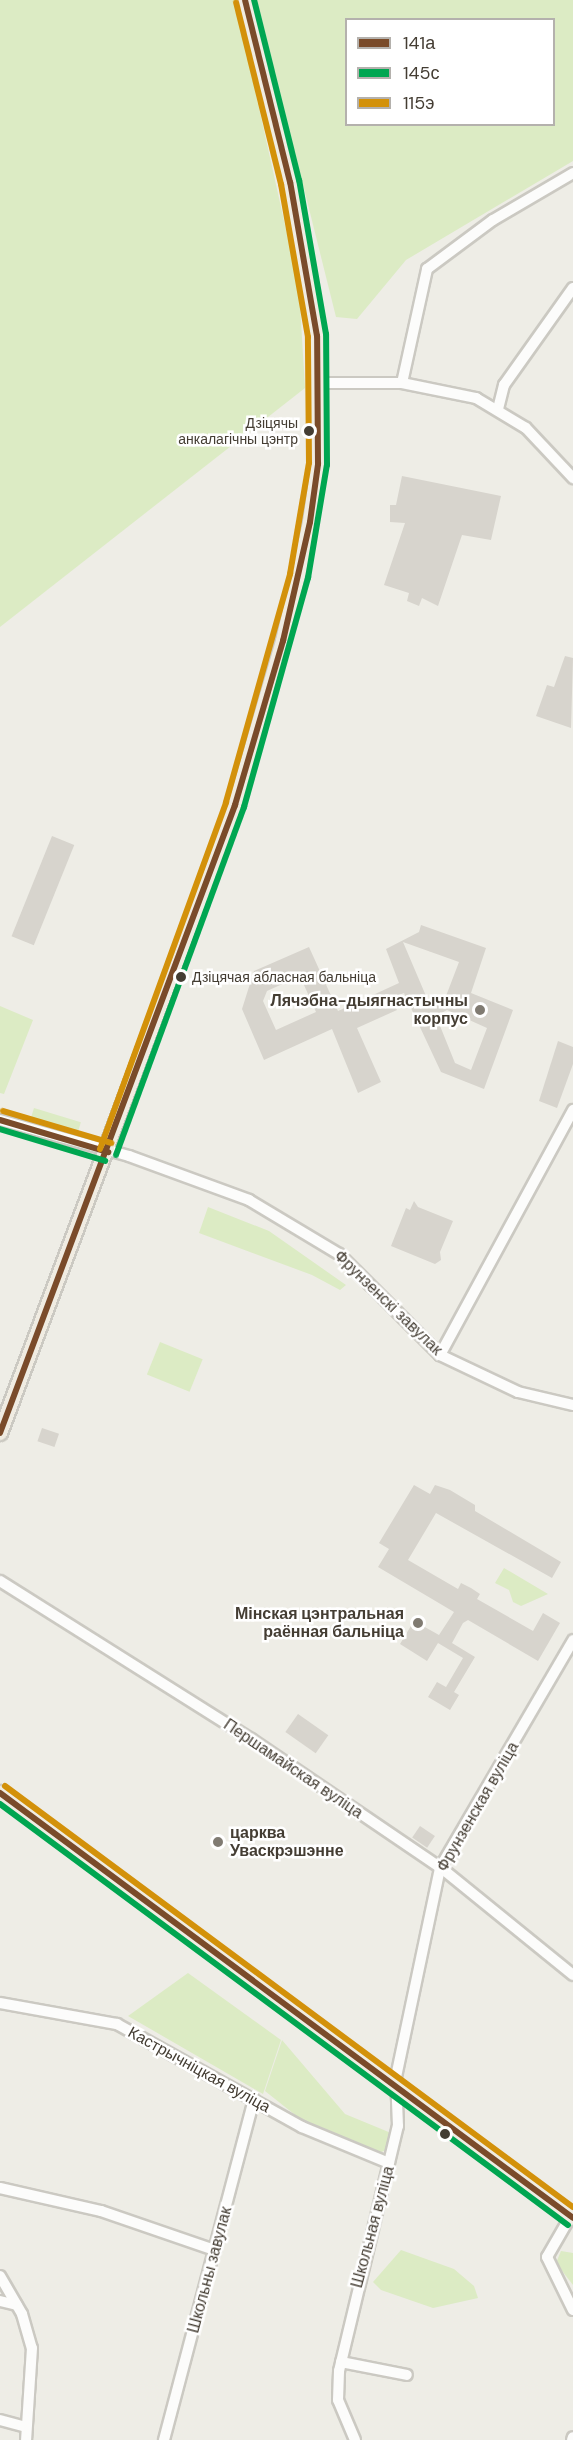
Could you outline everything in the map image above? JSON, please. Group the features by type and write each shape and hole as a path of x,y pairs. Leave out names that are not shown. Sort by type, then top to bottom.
{"main road":[{"path":"0,1433 108,1152 235,805 283,641 310,522 320,383 317,336 295,205 245,0"},
{"path":"0,1793 400,2091 572,2215"}],"street":[{"path":"402,383 427,269 493,220 573,173"},
{"path":"498,409 504,385 573,288"},
{"path":"320,383 402,383 438,387 498,409 538,439 573,478"},
{"path":"440,1355 573,1110"},
{"name":"Фрунзенскі завулак","path":"0,1120 108,1152 249,1200 298,1226 339,1254 440,1355 518,1392 573,1405"},
{"name":"Першамайская вуліца","path":"0,1581 250,1739 440,1868 573,1975"},
{"name":"Фрунзенская вуліца","path":"400,2091 396,2077 440,1868 573,1640"},
{"name":"Кастрычніцкая вуліца","path":"0,2003 117,2024 346,2149 389,2163"},
{"name":"Школьная вуліца","path":"355,2440 338,2400 341,2362 389,2163 400,2091"},
{"name":"Школьны завулак","path":"164,2440 254,2100"},
{"path":"0,2188 101,2211 214,2250"},
{"path":"572,2215 547,2253 558,2283 573,2310"},
{"path":"0,2276 17,2304 32,2348 32,2396 26,2440"},
{"path":"558,2283 573,2292"},
{"path":"0,2301 17,2304"},
{"path":"341,2362 407,2375"},
{"path":"0,2420 26,2427"}],"green space":[{"path":"0,0 235,0 299,288 305,388 0,627"},
{"path":"257,0 573,0 573,161 406,260 357,319 336,317"},
{"path":"0,1006 33,1020 4,1094 0,1093"},
{"path":"34,1108 81,1122 78,1132 31,1118"},
{"path":"208,1207 269,1231 346,1285 340,1290 312,1275 199,1233"},
{"path":"160,1342 203,1359 190,1392 147,1374"},
{"path":"504,1568 548,1594 521,1606 513,1602 509,1590 495,1583"},
{"path":"188,1973 281,2040 263,2094 128,2016"},
{"path":"282,2040 345,2114 391,2133 386,2150 375,2155 304,2122 265,2091"},
{"path":"401,2250 454,2269 474,2286 478,2298 433,2308 381,2290 373,2282"},
{"path":"561,2251 573,2253 573,2285 556,2263"}],"building":[{"path":"402,476 501,496 491,540 462,535 438,606 422,598 419,606 407,601 409,593 384,585 405,523 390,522 390,505 396,505"},
{"path":"565,656 573,658 571,728 536,716 547,685 554,687"},
{"path":"52,836 74,845 34,945 12,936"},
{"path":"421,925 486,948 471,993 513,1010 484,1089 441,1072 404,993 391,998 397,1010 357,1028 381,1082 358,1093 332,1029 264,1060 242,1009 254,971 309,947 338,1011 399,983 386,949 419,932","holes":["403,942 459,962 446,996 429,1003","300,976 316,1012 276,1030 263,1001 267,991","447,1010 487,1028 471,1070 455,1063 436,1016"]},
{"path":"558,1041 573,1047 573,1064 557,1108 539,1101"},
{"path":"414,1201 418,1207 453,1221 440,1252 441,1260 435,1264 391,1246 406,1208 410,1210"},
{"path":"42,1428 59,1434 54,1447 37,1441"},
{"path":"414,1485 430,1494 435,1485 450,1490 475,1505 475,1511 561,1562 552,1578 436,1513 408,1560 458,1589 461,1583 471,1588 480,1594 477,1599 533,1631 543,1613 560,1623 538,1661 468,1620 463,1623 452,1643 475,1657 454,1692 459,1695 450,1710 428,1697 437,1682 446,1687 463,1658 438,1643 427,1661 400,1644 414,1621 439,1635 454,1612 378,1567 389,1549 379,1543"},
{"path":"298,1714 328,1735 316,1753 285,1732"},
{"path":"420,1826 435,1836 427,1848 412,1838"}],"transit line":[{"name":"141а","path":"0,1433 235,805 283,641 310,522 318,464 317,336 290,182 245,0"},
{"name":"145с","path":"116,1155 244,807 308,578 327,465 326,334 299,180 254,0"},
{"name":"115э","path":"100,1149 226,802 290,574 309,463 308,337 281,184 236,2"},
{"name":"115э","path":"3,1111 111,1143"},
{"name":"141а","path":"0,1120 108,1152"},
{"name":"145с","path":"0,1129 105,1161"},
{"name":"115э","path":"5,1786 573,2207"},
{"name":"141а","path":"0,1793 573,2218"},
{"name":"145с","path":"0,1804 568,2225"}],"place":[{"name":"Дзіцячы анкалагічны цэнтр","path":"309,431"},
{"name":"Дзіцячая абласная бальніца","path":"181,977"},
{"name":"Лячэбна-дыягнастычны корпус","path":"480,1010"},
{"name":"Мінская цэнтральная раённая бальніца","path":"418,1623"},
{"name":"царква Уваскрэшэнне","path":"218,1842"}]}
